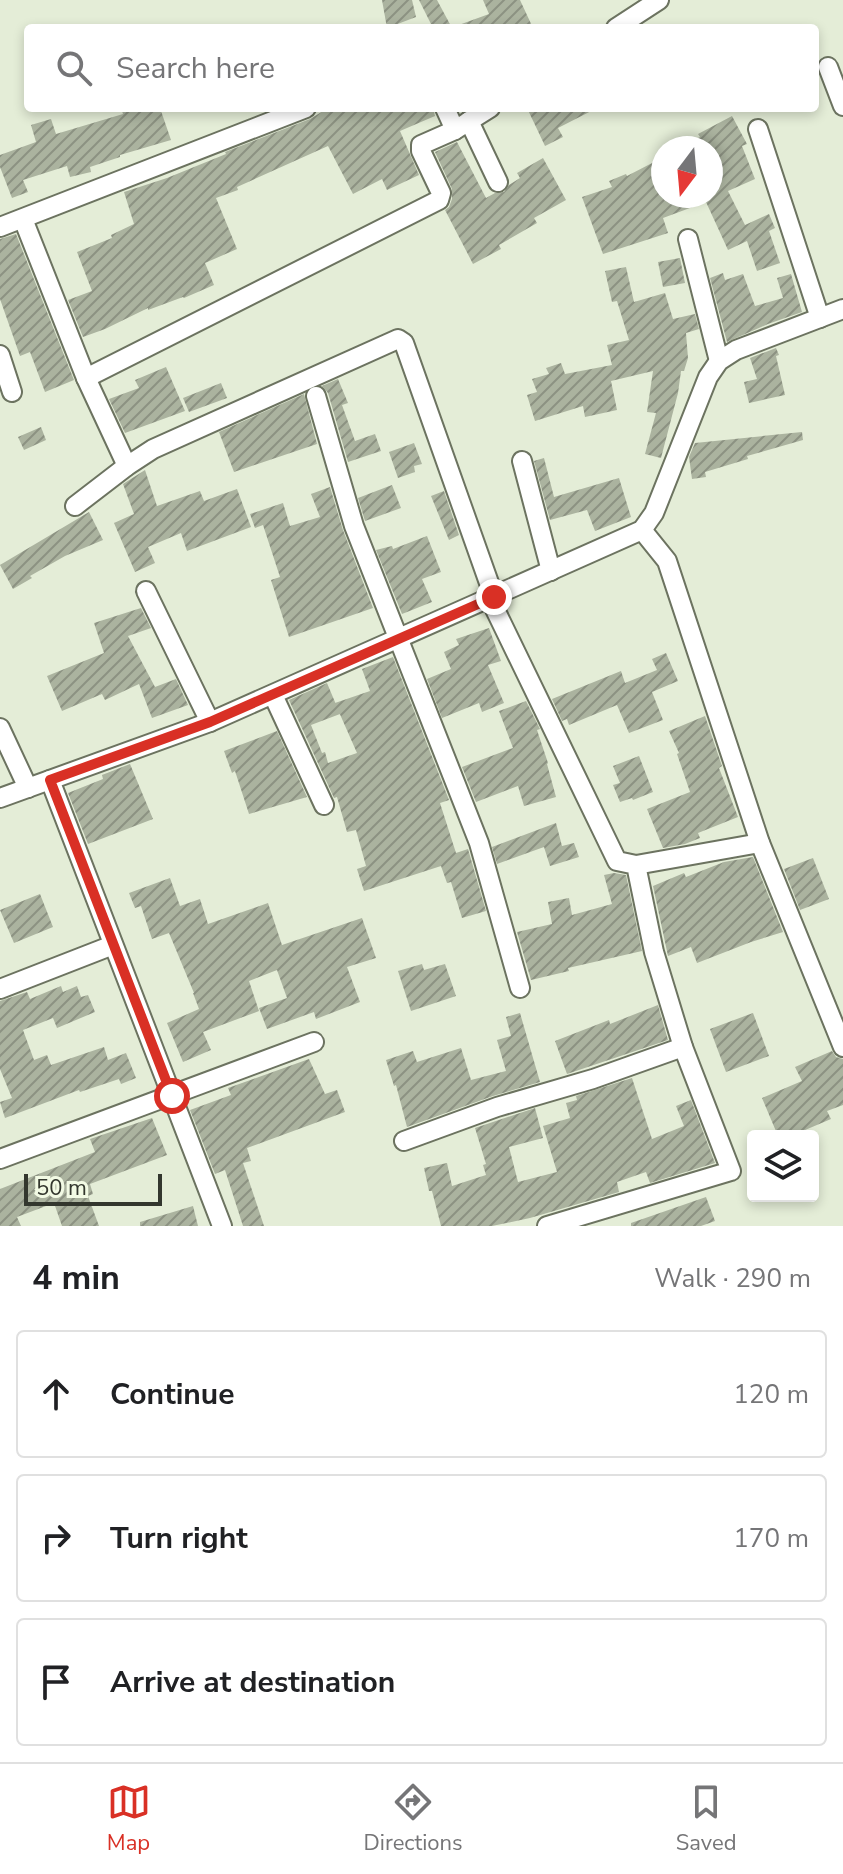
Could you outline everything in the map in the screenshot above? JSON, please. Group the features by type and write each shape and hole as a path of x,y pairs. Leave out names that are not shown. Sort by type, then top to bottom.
{"street":[{"path":"622,24 659,0"},
{"path":"828,67 843,106"},
{"path":"0,227 296,112"},
{"path":"449,112 462,125 498,182"},
{"path":"86,378 439,200 441,193 421,145 483,112"},
{"path":"758,129 820,318"},
{"path":"23,219 86,378 127,466"},
{"path":"688,239 719,361"},
{"path":"0,798 210,722 642,530 654,513 708,377 719,361 736,350 843,309"},
{"path":"75,506 153,449 398,339 404,343 492,598 617,861 636,865 760,843"},
{"path":"0,355 12,392"},
{"path":"316,396 354,526 479,843 520,988"},
{"path":"522,461 551,571"},
{"path":"642,530 667,561 760,843 843,1047"},
{"path":"146,591 210,722"},
{"path":"273,695 324,805"},
{"path":"0,728 28,788"},
{"path":"50,780 222,1226"},
{"path":"547,1226 731,1171 683,1047 654,952 636,865"},
{"path":"0,989 113,945"},
{"path":"0,1159 314,1042"},
{"path":"404,1141 497,1107 593,1079 683,1047"}],"building":[{"path":"382,0 412,0 416,17 398,24 386,24"},
{"path":"419,0 437,0 450,24 431,24"},
{"path":"483,0 520,0 531,24 462,24 489,14"},
{"path":"161,112 171,140 90,167 91,172 70,177 67,166 23,180 28,192 12,198 0,167 0,155 36,142 31,125 51,119 56,134 123,114"},
{"path":"321,112 434,112 435,116 400,131 419,175 387,190 382,179 353,194 328,146 216,198 237,249 205,263 214,285 184,298 148,308 83,337 68,300 92,291 77,252 112,238 111,235 134,224 124,192 167,178"},
{"path":"529,112 589,112 558,128 563,137 545,146"},
{"path":"732,116 747,144 742,146 755,179 728,191 745,225 769,214 775,228 769,231 780,263 757,271 747,241 728,250 709,208 723,208 723,136 698,134"},
{"path":"457,142 486,198 504,192 520,178 517,173 543,158 566,200 534,218 537,223 499,245 501,249 473,264 445,210 452,199 452,189 435,152"},
{"path":"651,164 651,208 690,208 663,218 668,233 603,254 582,197 612,187 609,181"},
{"path":"16,234 74,380 45,392 30,352 20,356 0,299 0,239"},
{"path":"680,258 685,283 663,287 658,262"},
{"path":"626,267 634,302 665,293 673,319 695,314 699,329 686,333 688,358 684,371 681,371 661,458 645,454 656,413 647,412 653,371 611,381 617,410 585,417 583,406 535,421 527,395 537,392 532,379 549,374 546,368 561,363 565,374 612,365 607,345 629,340 617,301 612,302 605,271"},
{"path":"723,273 725,280 743,274 755,306 783,298 777,278 791,274 802,312 727,342 710,278"},
{"path":"776,348 785,395 749,403 744,382 757,379 750,358"},
{"path":"166,367 185,411 125,433 109,399 139,388 135,380"},
{"path":"338,379 348,403 342,405 355,441 375,434 381,451 348,462 328,393 322,386"},
{"path":"221,383 227,398 189,412 183,398"},
{"path":"304,394 317,444 234,472 219,432"},
{"path":"41,427 46,440 24,450 18,437"},
{"path":"802,432 803,440 747,456 748,459 705,472 706,477 692,479 689,457 695,443"},
{"path":"414,443 422,464 414,466 415,472 398,478 389,452"},
{"path":"544,458 554,497 619,478 631,517 595,531 587,510 550,520 534,461"},
{"path":"145,470 157,506 200,491 204,501 237,489 251,527 187,551 181,533 148,547 155,563 135,572 114,523 134,514 123,484"},
{"path":"392,485 401,508 365,521 358,498"},
{"path":"330,487 373,608 289,637 271,580 280,577 263,525 255,528 250,514 283,503 290,526 320,517 311,494"},
{"path":"444,491 459,535 449,540 431,496"},
{"path":"89,512 103,540 65,556 13,589 0,565"},
{"path":"427,536 441,572 422,579 432,602 402,614 376,550 392,546 393,549"},
{"path":"141,608 151,628 128,636 155,687 176,679 188,705 152,718 139,684 105,700 102,694 62,711 47,676 104,653 94,623"},
{"path":"489,628 501,661 488,665 504,703 482,712 479,703 442,718 427,679 451,669 444,652 459,645 456,639"},
{"path":"666,653 678,681 652,692 663,720 629,733 617,705 569,725 567,719 562,721 552,699 621,671 625,683 657,670 652,659"},
{"path":"393,657 449,800 440,803 456,853 468,849 486,911 462,918 451,882 447,883 441,866 364,891 357,869 366,866 356,830 347,832 337,797 334,798 289,700 327,683 335,703 370,691 362,669","holes":["340,714 357,753 328,763 311,725"]},
{"path":"526,701 540,729 537,730 556,797 524,806 518,786 476,802 462,767 513,748 499,711"},
{"path":"705,716 722,766 719,768 738,817 698,833 700,838 663,848 647,809 690,792 669,731"},
{"path":"277,731 307,797 249,814 235,771 232,773 224,751"},
{"path":"639,756 653,792 620,802 613,785 620,783 613,766"},
{"path":"130,764 153,819 88,844 68,793"},
{"path":"556,823 562,846 574,843 579,857 550,866 544,847 497,864 492,847"},
{"path":"753,857 783,932 697,963 691,947 668,956 653,886 684,873 686,877 724,862"},
{"path":"813,858 829,899 800,910 784,869"},
{"path":"604,875 626,875 642,951 531,980 517,932 552,924 548,902 569,898 572,915 612,904"},
{"path":"170,878 180,906 200,899 208,924 268,903 282,945 362,918 376,958 347,967 360,1002 316,1019 314,1012 267,1029 259,1008 287,998 277,970 249,981 259,1011 203,1032 211,1050 183,1062 167,1023 199,1009 194,993 169,933 152,939 141,906 135,908 129,893"},
{"path":"40,894 53,927 14,943 0,910"},
{"path":"422,964 424,970 445,964 456,996 411,1011 398,971"},
{"path":"61,986 63,992 77,986 81,997 88,995 95,1012 57,1028 53,1018 23,1030 34,1060 47,1055 51,1065 104,1047 108,1060 126,1053 136,1078 121,1084 119,1079 79,1090 5,1118 0,1102 12,1098 0,1069 0,1001 27,992 30,999"},
{"path":"658,1005 668,1040 567,1074 555,1041"},
{"path":"520,1013 540,1082 407,1127 386,1060 413,1051 417,1062 461,1048 471,1080 506,1071 497,1040 511,1036 506,1017"},
{"path":"753,1013 769,1056 726,1072 710,1029"},
{"path":"832,1051 836,1057 843,1059 843,1105 827,1111 831,1119 805,1130 775,1130 762,1098 802,1081 795,1067"},
{"path":"309,1059 325,1094 337,1090 345,1112 247,1148 251,1161 243,1163 264,1226 243,1226 225,1170 215,1174 190,1110 231,1095 228,1088"},
{"path":"632,1078 652,1139 684,1126 676,1106 691,1100 715,1163 650,1183 646,1172 617,1182 619,1192 530,1218 492,1226 441,1226 424,1168 447,1163 452,1186 486,1175 483,1165 486,1164 475,1128 535,1108 543,1138 509,1147 518,1182 557,1172 543,1126 570,1118 566,1103 577,1100 576,1096"},
{"path":"152,1118 167,1155 90,1184 93,1194 88,1196 99,1226 62,1226 54,1203 17,1217 21,1226 0,1226 0,1189 95,1152 90,1139"},
{"path":"706,1197 715,1221 701,1226 631,1226 631,1223"},
{"path":"193,1206 198,1226 140,1226 140,1222"}],"route":[{"path":"172,1096 50,780 210,722 494,597"}]}
